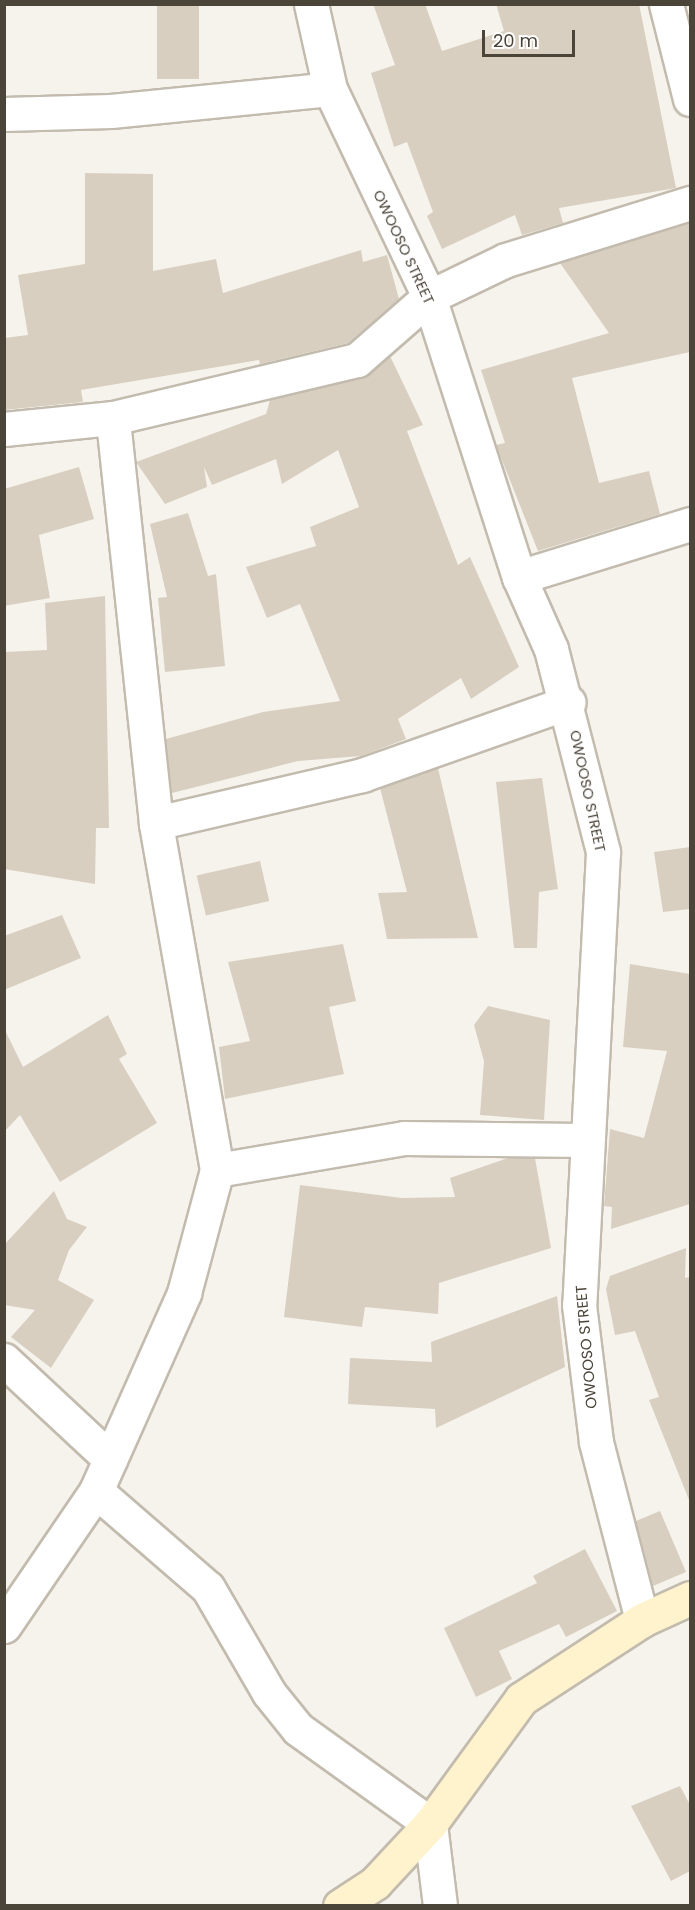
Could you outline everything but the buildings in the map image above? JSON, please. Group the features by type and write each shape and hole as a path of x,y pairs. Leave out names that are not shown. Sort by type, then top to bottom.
{"street":[{"name":"OWOOSO STREET","path":"311,4 330,89 429,297 519,577 569,702 603,852 584,1140 579,1305 593,1419 642,1620"},
{"path":"666,4 690,99"},
{"path":"4,114 111,111 330,89"},
{"path":"4,429 113,418 357,360 429,297 506,260 690,203"},
{"path":"4,1626 96,1491 184,1293 218,1170 156,822 113,418"},
{"path":"519,577 690,524"},
{"path":"156,822 362,775 569,702"},
{"path":"218,1170 404,1138 584,1140"},
{"path":"4,1360 110,1459"},
{"path":"96,1491 208,1588 269,1692 298,1729 430,1824 440,1905"},
{"path":"340,1905 375,1883 430,1824 521,1699 642,1620 690,1598"}]}
